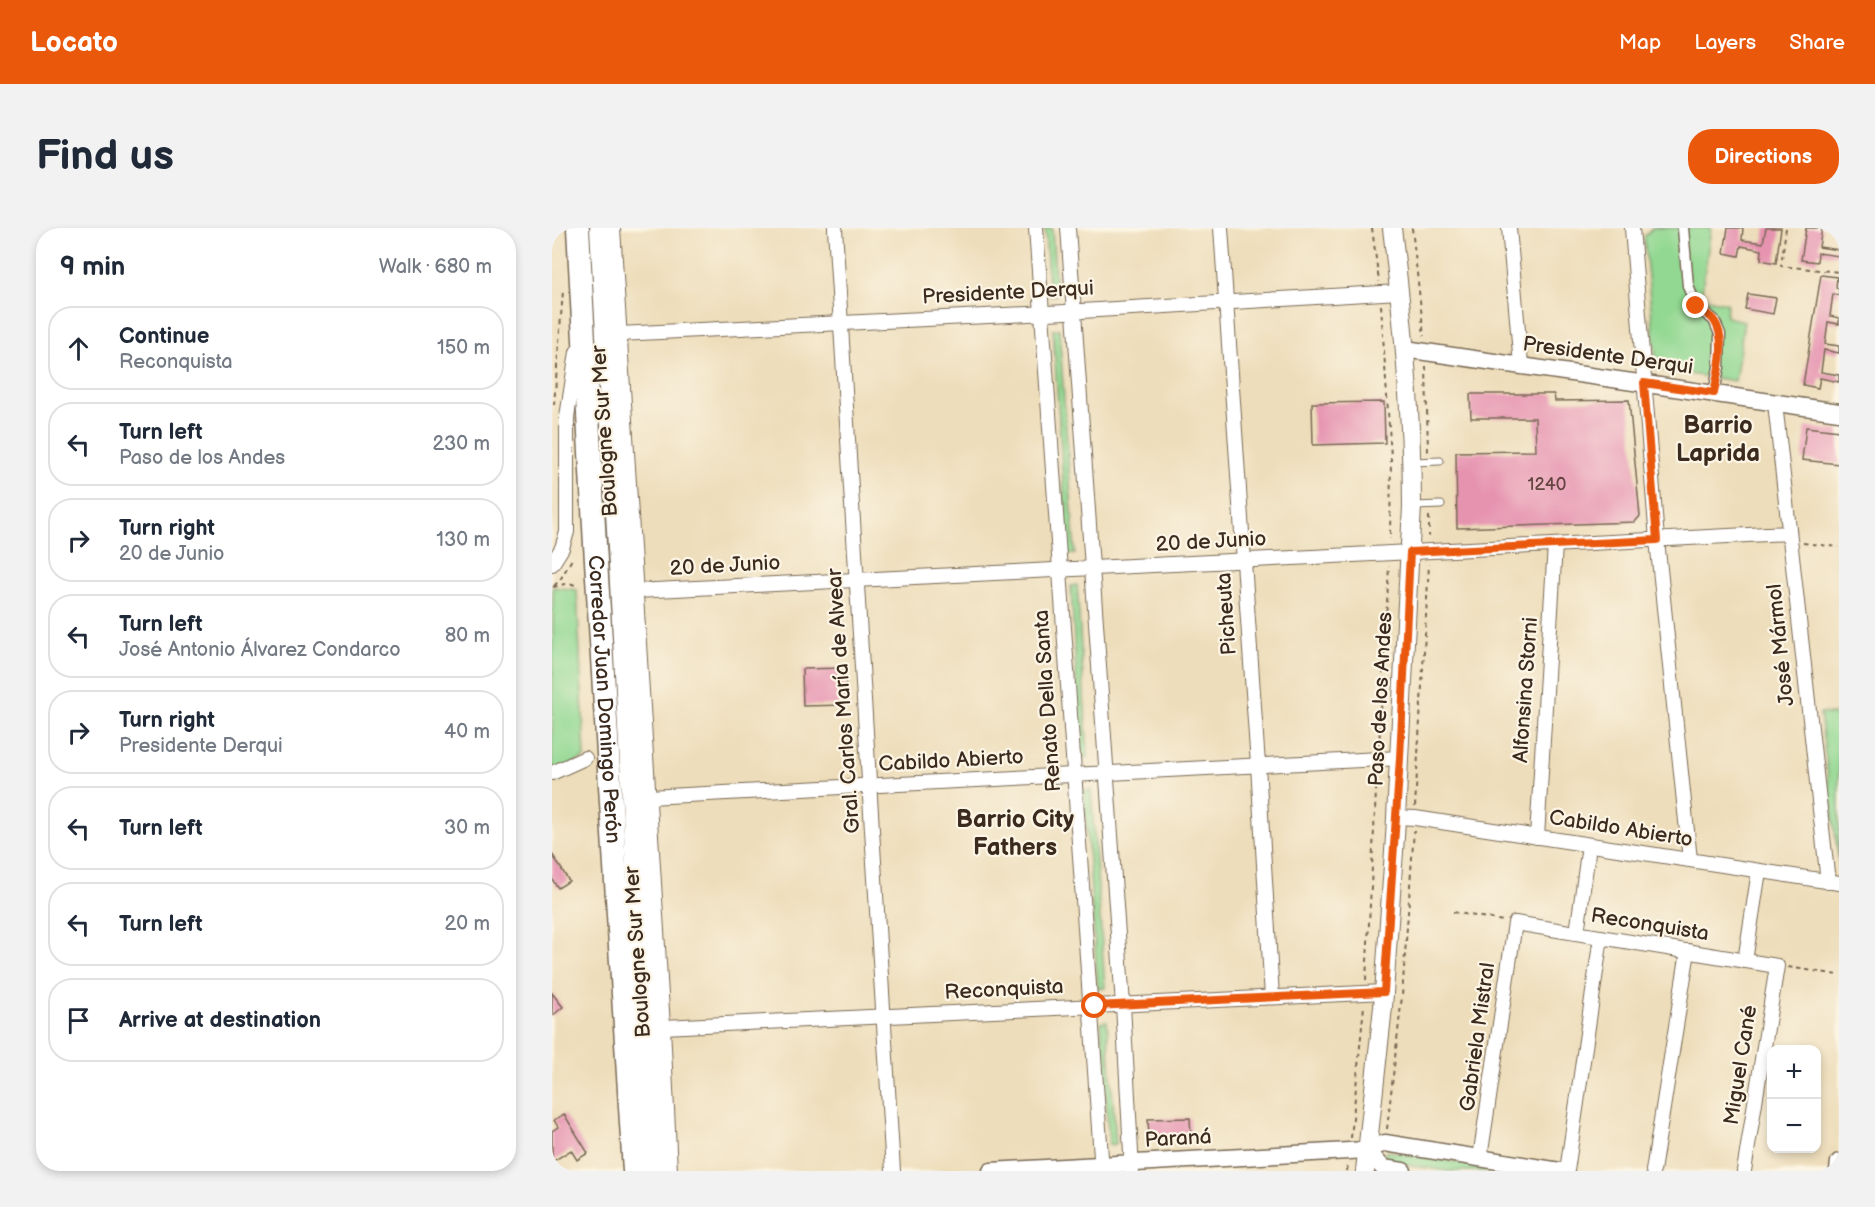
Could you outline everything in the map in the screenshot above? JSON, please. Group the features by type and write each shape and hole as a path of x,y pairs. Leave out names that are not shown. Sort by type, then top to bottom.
{"highway":[{"name":"Corredor Juan Domingo Perón","path":"578,228 595,545 634,1171"},
{"name":"Corredor Juan Domingo Perón","path":"602,228 654,1171"}],"main road":[{"name":"Paso de los Andes","path":"1365,1171 1358,1150 1396,817 1412,506 1412,462 1405,349 1392,228"}],"street":[{"name":"Boulogne Sur Mer","path":"613,228 670,1171"},
{"name":"Gral. Carlos María de Alvear","path":"835,228 893,1171"},
{"name":"Renato Della Santa","path":"1035,228 1102,1168"},
{"path":"1068,228 1123,1005 1132,1167"},
{"name":"Picheuta","path":"1221,228 1272,997"},
{"path":"1509,228 1521,365"},
{"path":"1632,228 1657,540 1690,860"},
{"path":"1683,228 1688,286 1696,306 1714,320 1720,334 1719,367 1714,393"},
{"name":"Presidente Derqui","path":"619,334 1041,314 1399,292"},
{"path":"552,564 562,548 567,532 567,417 583,321"},
{"name":"Presidente Derqui","path":"1405,349 1839,412"},
{"name":"José Mármol","path":"1775,403 1833,882"},
{"name":"20 de Junio","path":"635,591 1789,533"},
{"name":"Alfonsina Storni","path":"1537,837 1555,545"},
{"path":"552,773 585,758"},
{"name":"Cabildo Abierto","path":"648,797 1400,758"},
{"name":"Cabildo Abierto","path":"1396,817 1415,818 1833,882"},
{"path":"1577,933 1589,845"},
{"path":"1745,961 1759,871"},
{"name":"Reconquista","path":"1515,923 1776,966"},
{"name":"Gabriela Mistral","path":"1480,1158 1515,923"},
{"path":"1567,1171 1601,937"},
{"path":"1653,1171 1688,951"},
{"name":"Miguel Cané","path":"1744,1171 1776,966"},
{"name":"Reconquista","path":"663,1027 1375,992"},
{"name":"Paraná","path":"991,1171 1132,1167 1358,1150 1385,1143 1480,1158 1509,1167 1560,1171"},
{"path":"1358,1150 1383,1168 1403,1171"},
{"path":"1838,1171 1839,1162"}],"lane":[{"path":"1412,462 1440,461"},
{"path":"1412,506 1441,505"}],"path":[{"path":"1347,1171 1358,1150 1375,992 1378,759 1390,553 1391,457 1380,293 1372,228"},
{"path":"1786,228 1781,266 1839,272"},
{"path":"1789,533 1794,542 1839,547"},
{"path":"1454,912 1515,923"},
{"path":"1776,966 1839,975"}],"green space":[{"path":"1045,228 1052,228 1056,295 1049,295"},
{"path":"1653,228 1711,228 1701,298 1727,303 1726,317 1744,321 1735,381 1657,369 1644,237"},
{"path":"1059,329 1075,554 1068,554 1053,330"},
{"path":"1077,585 1088,757 1081,757 1071,586"},
{"path":"553,587 577,590 585,758 552,773"},
{"path":"1820,713 1839,715 1839,864"},
{"path":"1091,790 1105,988 1098,989 1084,791"},
{"path":"1107,1021 1116,1144 1109,1145 1101,1022"},
{"path":"1387,1151 1501,1171 1447,1171 1387,1162 1383,1157"}],"building":[{"path":"1728,228 1743,228 1742,240 1763,243 1766,228 1781,228 1776,263 1761,260 1762,250 1741,246 1739,256 1724,253"},
{"path":"1806,228 1822,228 1819,247 1839,250 1839,256 1818,253 1817,262 1801,260"},
{"path":"1821,275 1837,277 1836,288 1839,289 1839,295 1833,294 1830,316 1839,318 1839,324 1828,322 1825,344 1839,346 1839,353 1824,350 1821,372 1839,375 1839,382 1820,378 1818,388 1803,385"},
{"path":"1748,294 1776,298 1773,314 1745,309"},
{"path":"1470,394 1554,394 1555,401 1629,400 1640,516 1635,522 1457,528 1456,452 1536,451 1535,418 1471,418"},
{"path":"1384,402 1385,443 1313,445 1312,403"},
{"path":"1806,427 1839,431 1839,464 1802,460"},
{"path":"845,668 846,705 803,706 802,669"},
{"path":"552,854 569,881 558,888 552,879"},
{"path":"552,993 563,1007 552,1016"},
{"path":"564,1114 588,1153 577,1160 571,1150 552,1162 552,1131 558,1127 554,1120"},
{"path":"1190,1118 1191,1137 1149,1138 1148,1119"}],"district":[{"name":"Barrio Laprida","path":"1718,439"},
{"name":"Barrio City Fathers","path":"1015,833"}],"route":[{"path":"1095,1006 1384,992 1400,758 1410,552 1657,540 1644,383 1714,393 1719,367 1720,334 1714,320 1696,306"}]}
